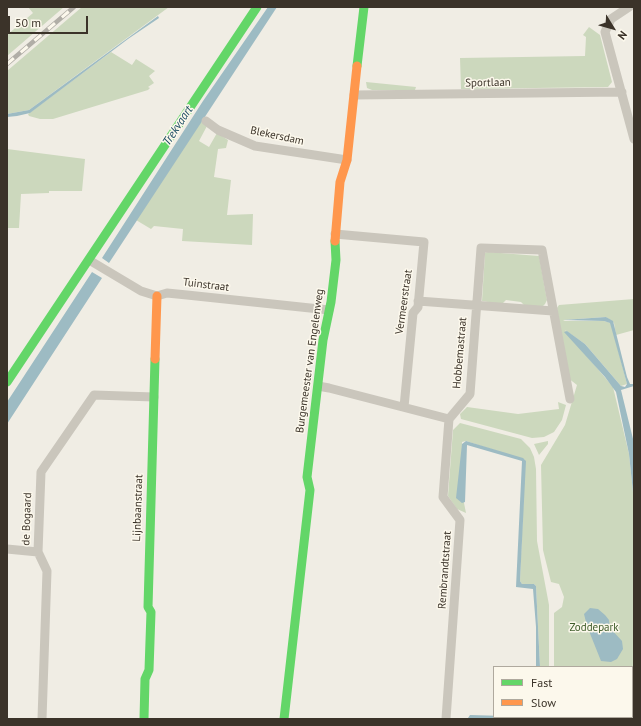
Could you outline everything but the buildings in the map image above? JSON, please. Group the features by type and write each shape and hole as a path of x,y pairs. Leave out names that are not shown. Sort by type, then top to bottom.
{"street":[{"path":"7,382 257,7"},
{"name":"Burgemeester van Engelenweg","path":"284,719 285,699 292,657 310,490 307,477 336,260 335,234 340,182 347,160 364,7"},
{"path":"629,7 610,20 606,30 634,139"},
{"name":"Sportlaan","path":"354,95 622,92"},
{"name":"Blekersdam","path":"206,121 218,130 255,146 347,160"},
{"name":"Vermeerstraat","path":"335,234 424,242 418,307 413,313 404,407"},
{"name":"Hobbemastraat","path":"449,419 470,394 481,248 542,250 570,399"},
{"name":"Tuinstraat","path":"89,260 141,291 157,296 167,293 329,310"},
{"name":"Lijnbaanstraat","path":"144,719 145,679 150,663 151,612 148,607 157,296"},
{"name":"Hobbemastraat","path":"418,301 553,311"},
{"path":"318,386 449,419"},
{"name":"de Bogaard","path":"42,719 47,571 38,552 41,472 94,395 154,397"},
{"name":"Rembrandtstraat","path":"446,719 460,520 443,497 449,419"},
{"path":"7,549 38,552"}],"green space":[{"path":"28,7 64,7 7,56 7,35 33,13"},
{"path":"82,7 169,7 29,110 7,114 7,71"},
{"path":"589,27 600,35 612,82 608,87 461,89 460,58 585,56 586,37 583,35"},
{"path":"111,52 132,65 136,59 155,71 149,76 154,83 148,87 150,88 148,90 53,119 40,119 29,116 28,114"},
{"path":"366,82 416,87 415,90 372,90 367,88"},
{"path":"201,121 207,126 199,141 209,147 217,133 228,140 226,148 218,149 214,177 231,180 227,215 253,214 252,245 182,241 183,229 154,226 151,229 136,220"},
{"path":"7,149 85,159 82,191 49,191 49,193 21,194 19,228 7,228"},
{"path":"485,253 539,256 547,300 545,304 543,306 525,306 521,302 506,300 502,304 482,301"},
{"name":"Zoddepark","path":"634,299 634,330 616,335 614,323 606,317 563,320 604,321 611,323 627,384 621,386 585,344 565,330 613,387 629,454 634,502 634,719 554,719 633,718 633,666 554,666 554,613 562,607 564,597 559,584 551,582 543,550 541,465 565,425 577,385 568,378 557,308 559,305"},
{"path":"558,402 566,405 562,420 554,432 544,437 532,438 461,419 460,414 467,407 518,414 559,409"},
{"path":"460,423 521,439 530,448 534,457 536,469 537,541 549,605 549,666 540,666 536,586 534,584 522,584 520,581 525,460 466,441 462,442 464,503 466,513 457,509 448,496 453,430"},
{"path":"548,441 548,444 539,455 534,444"}],"water":[{"path":"268,7 277,7 109,263 102,258 203,101"},
{"path":"158,16 159,18 128,39 30,113 7,117 7,114 29,110"},
{"path":"92,272 102,278 7,424 7,402"},
{"path":"606,317 613,321 627,377 630,384 634,384 634,386 621,390 634,443 634,502 629,454 616,392 605,377 564,332 567,331 585,344 621,386 625,387 627,384 610,323 604,321 563,320"},
{"path":"466,441 523,458 526,461 520,581 522,584 534,584 536,586 540,666 536,666 536,627 533,589 516,587 522,461 467,445 465,502 462,503 456,498 462,444"},
{"path":"590,608 598,609 605,615 609,620 610,628 622,641 623,649 617,659 611,662 601,661 587,626 584,614"},
{"path":"470,715 493,716 493,718 539,719 468,718"}],"railway":[{"path":"7,64 74,7"}],"traffic: fast":[{"path":"7,382 257,7"},
{"path":"357,66 364,7"},
{"path":"284,719 310,490 307,477 323,340 331,302 336,260 335,241"},
{"path":"144,719 145,679 149,670 151,612 148,607 155,359"}],"traffic: slow":[{"path":"335,241 340,182 347,160 357,66"},
{"path":"155,359 157,296"}],"water label":[{"name":"Trekvaart","path":"178,126"}]}
